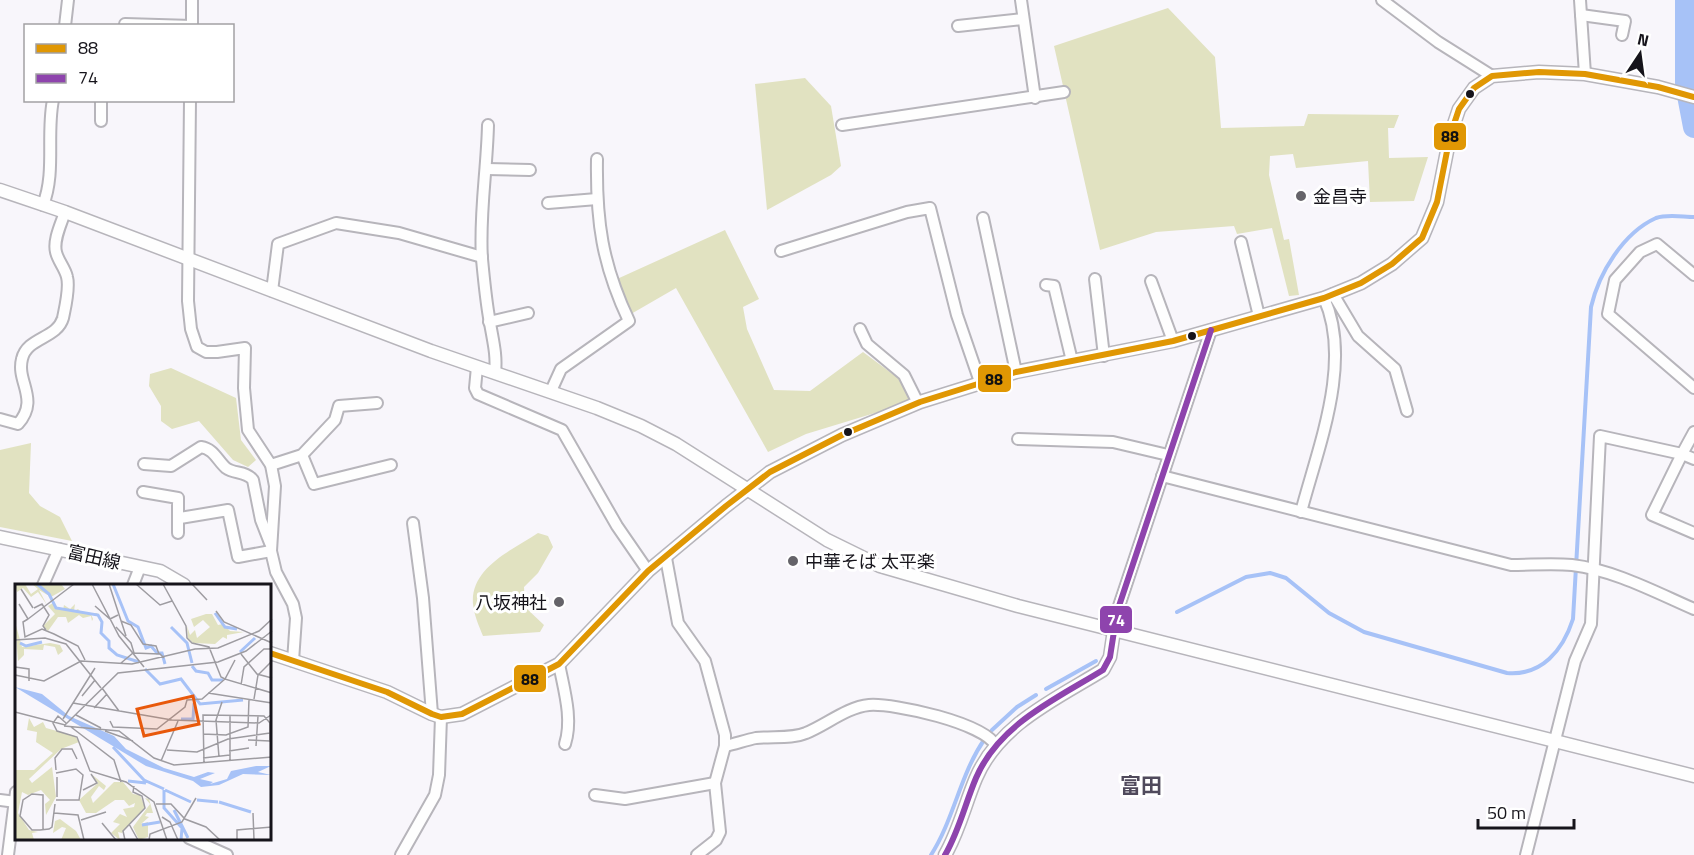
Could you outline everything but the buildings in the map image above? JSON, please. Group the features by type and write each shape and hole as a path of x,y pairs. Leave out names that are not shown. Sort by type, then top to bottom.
{"street":[{"path":"65,24 68,0"},
{"path":"192,0 192,24"},
{"path":"1021,0 1035,98"},
{"path":"1382,0 1438,42 1492,76"},
{"path":"1580,0 1584,74"},
{"path":"1581,15 1625,21 1622,34"},
{"path":"958,26 1023,19"},
{"path":"272,654 387,692 436,716 462,714 559,664 648,571 770,471 842,435 918,403 980,382 1016,372 1173,341 1328,296 1361,283 1392,264 1422,238 1437,202 1450,136 1459,109 1474,88 1492,76 1539,72 1584,74 1694,97"},
{"path":"842,125 1064,92"},
{"path":"43,205 50,186 48,129 53,102"},
{"path":"101,102 101,121"},
{"path":"190,102 188,258 191,329 197,347 206,352 245,348 244,388 248,430 271,465 275,486 271,547"},
{"path":"488,125 487,168 482,215 482,257 489,322 497,355 495,373"},
{"path":"551,391 561,369 629,321 612,285 600,234 597,159"},
{"path":"487,168 530,170"},
{"path":"0,190 65,212 272,291 477,367 551,391 641,426 676,444 826,540 880,566 1114,630 1694,776"},
{"path":"548,203 597,199"},
{"path":"781,251 907,212 930,208 957,315 980,382"},
{"path":"0,419 18,424 24,416 28,392 20,366 22,356 28,346 57,329 62,320 68,279 55,251 56,238 65,212"},
{"path":"983,218 1016,372"},
{"path":"272,291 278,244 336,223 399,233 482,257"},
{"path":"1241,242 1259,316"},
{"path":"1694,275 1657,244 1640,252 1615,280 1608,315 1694,388"},
{"path":"1095,279 1104,356"},
{"path":"1150,281 1173,341"},
{"path":"1046,285 1054,286 1072,361"},
{"path":"1328,296 1358,336 1395,369 1407,411"},
{"path":"1301,512 1329,402 1336,355 1333,317 1328,296"},
{"path":"489,322 528,313"},
{"path":"860,329 867,344 904,375 918,403"},
{"path":"945,855 976,778 996,746 1022,720 1103,670 1110,657 1117,612 1211,330"},
{"path":"477,367 475,388 478,394 562,430 617,526 648,571"},
{"path":"271,465 302,455 335,420 339,406 377,403"},
{"path":"1694,432 1652,515 1694,533"},
{"path":"1526,855 1575,661 1591,624 1591,570 1600,436 1682,454 1694,459"},
{"path":"1018,439 1113,442 1168,455"},
{"path":"144,464 171,466 201,447 209,448 228,470 249,475 253,480 261,520 271,547 276,572 293,604 296,618 293,661"},
{"path":"302,455 314,484 391,465"},
{"path":"1162,476 1512,565 1570,565 1591,570 1627,580 1694,609"},
{"path":"142,492 178,498 180,518 178,533"},
{"path":"180,518 228,510 238,557 271,547"},
{"path":"401,855 435,795 439,775 436,716 413,523"},
{"name":"富田線","path":"0,537 160,571 182,584"},
{"path":"43,584 59,549"},
{"path":"666,558 678,623 705,661 725,735 725,746 715,783 720,832 716,840 697,855"},
{"path":"133,584 141,567"},
{"path":"559,664 567,706 568,728 565,744"},
{"path":"725,746 756,738 804,735 869,705 897,708 965,724 979,729 993,739 996,746"},
{"path":"595,795 625,799 715,783"},
{"path":"0,800 15,798"},
{"path":"8,855 15,805"},
{"path":"193,840 227,855"}],"green space":[{"path":"1168,8 1215,57 1221,128 1304,126 1308,114 1399,115 1394,128 1388,128 1389,158 1428,157 1414,201 1370,202 1368,161 1296,168 1293,154 1270,156 1269,175 1284,240 1289,239 1299,295 1289,296 1272,228 1237,234 1234,226 1156,232 1100,250 1054,46"},
{"path":"805,78 831,106 841,166 831,175 767,210 755,84"},
{"path":"725,230 759,299 743,307 747,329 774,390 810,391 863,352 902,381 911,402 806,434 768,452 676,288 631,314 617,279"},
{"path":"171,368 236,398 241,440 256,460 248,467 233,460 199,421 172,429 161,421 161,406 149,386 150,374"},
{"path":"31,443 29,493 40,506 60,517 72,541 0,527 0,450"},
{"path":"538,533 548,536 553,547 538,573 524,587 525,607 544,625 540,632 483,636 473,604 478,580 485,570 505,553"}],"waterway":[{"path":"1686,0 1686,85 1694,127"},
{"path":"1177,612 1246,577 1270,573 1286,578 1329,613 1364,632 1507,673 1531,670 1549,659 1563,641 1573,619 1591,307 1595,294 1614,255 1633,233 1656,218 1694,217"},
{"path":"1046,689 1096,661"},
{"path":"992,730 1017,707 1036,695"},
{"path":"931,855 946,827 969,768 984,740"}],"transit line":[{"name":"88","path":"272,654 387,692 441,717 462,714 559,664 648,571 726,506 770,472 842,435 920,402 1016,372 1173,341 1324,298 1361,283 1392,264 1422,238 1437,202 1450,136 1459,109 1474,88 1492,76 1539,72 1585,74 1658,87 1694,97"},
{"name":"74","path":"945,855 976,778 986,759 999,742 1030,715 1103,670 1110,657 1117,612 1211,330"}],"place":[{"name":"金昌寺","path":"1301,196"},
{"name":"中華そば 太平楽","path":"793,561"},
{"name":"八坂神社","path":"559,602"}],"district":[{"name":"富田","path":"1141,785"}]}
